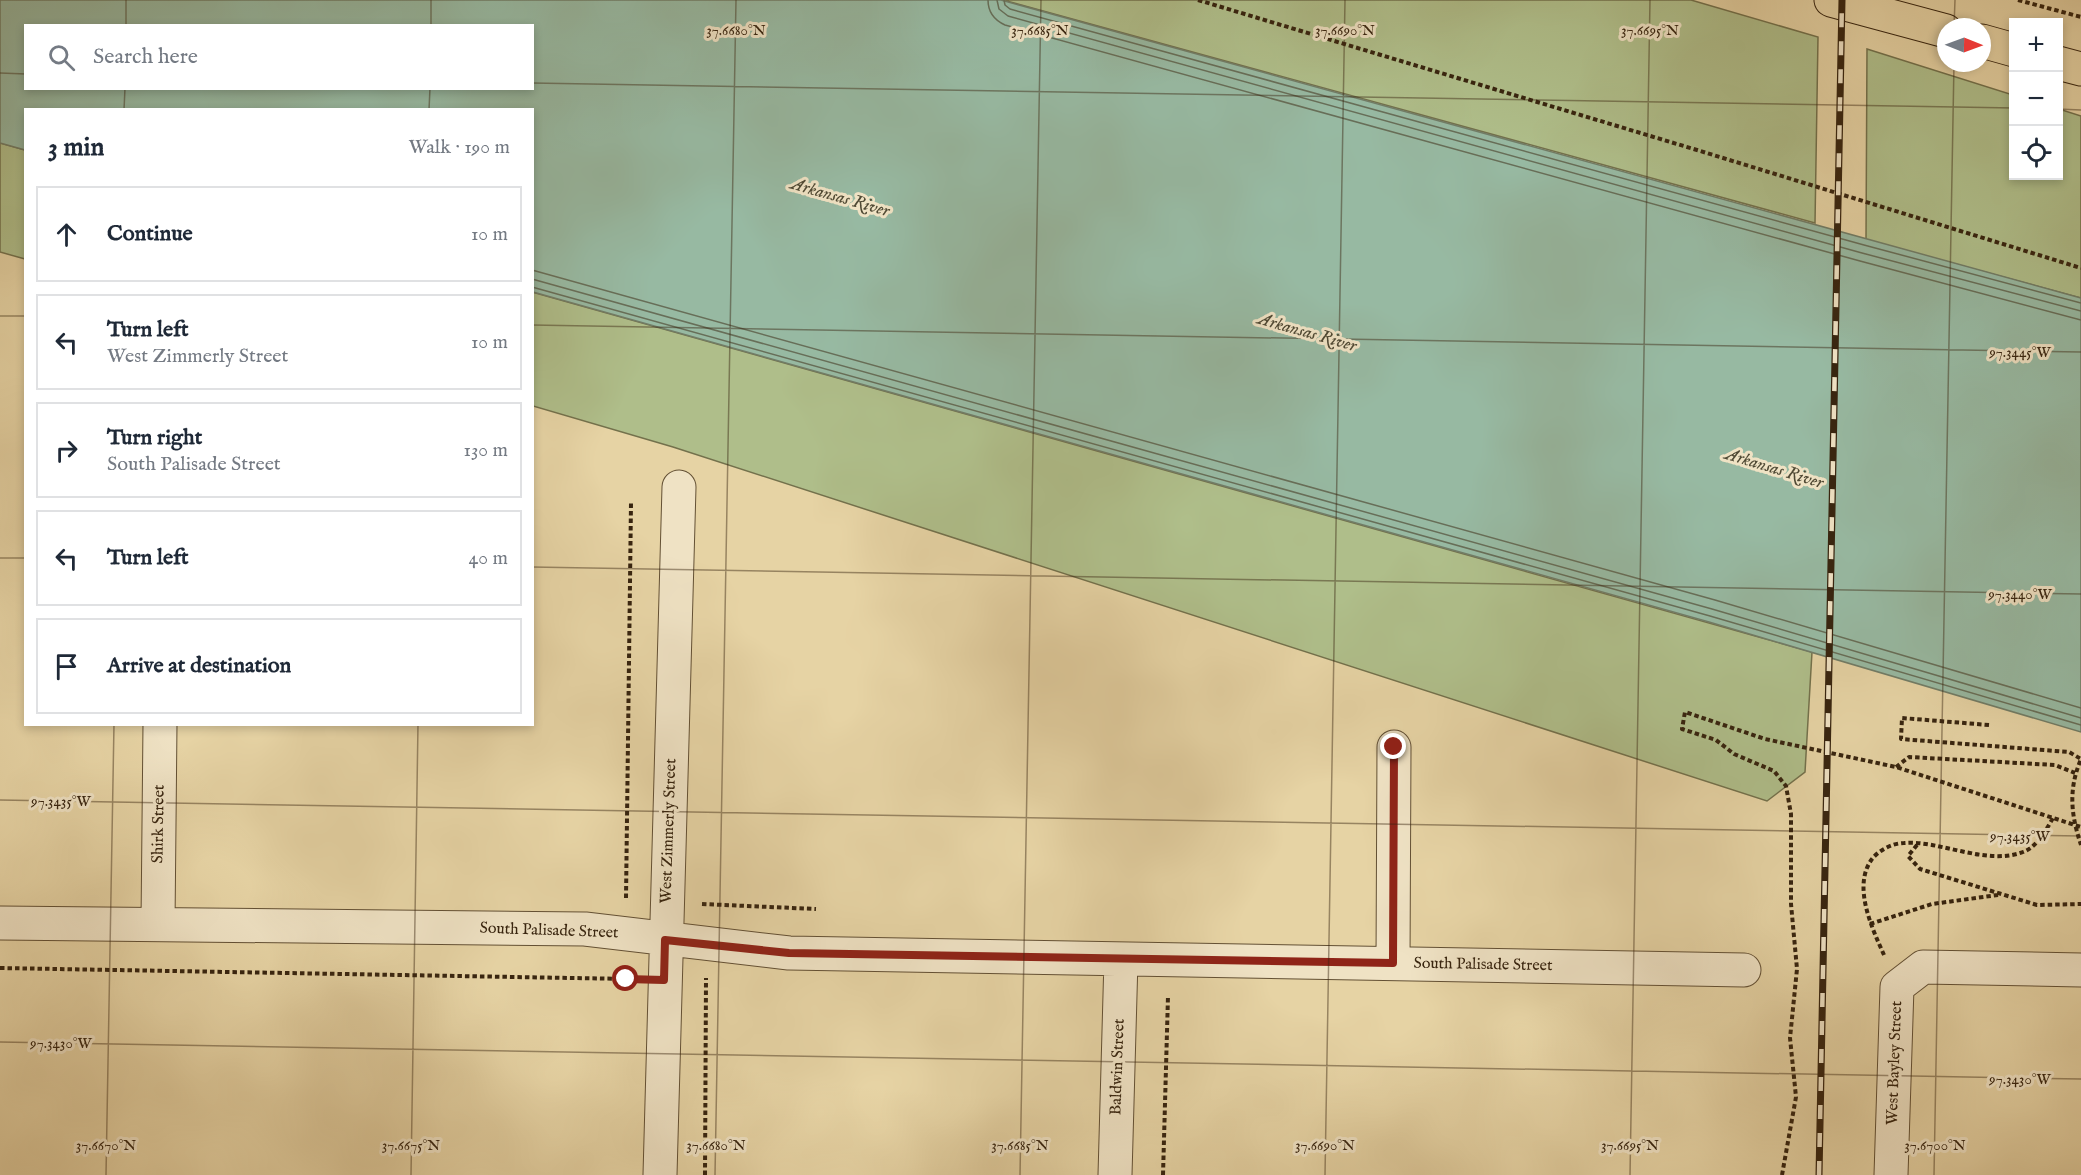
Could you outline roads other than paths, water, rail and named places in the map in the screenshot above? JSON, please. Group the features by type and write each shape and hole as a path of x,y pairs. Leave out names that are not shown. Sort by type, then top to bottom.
{"main road":[{"path":"1832,0 1937,29"},
{"path":"1991,44 2009,49"},
{"path":"2063,64 2081,69"}],"street":[{"name":"West Zimmerly Street","path":"660,1175 679,487"},
{"name":"Shirk Street","path":"158,924 160,726"},
{"path":"1393,963 1394,747"},
{"name":"South Palisade Street","path":"0,923 585,929 789,953 1744,970"},
{"name":"Baldwin Street","path":"1115,1175 1121,959"},
{"name":"West Bayley Street","path":"1891,1175 1897,987 1923,967 2081,970"}],"water":[{"name":"Arkansas River","path":"0,0 1001,0 2081,298 2081,732 1709,622 534,292 534,108 24,108 24,150 0,143"}],"railway":[{"path":"1819,1175 1842,0"}]}
